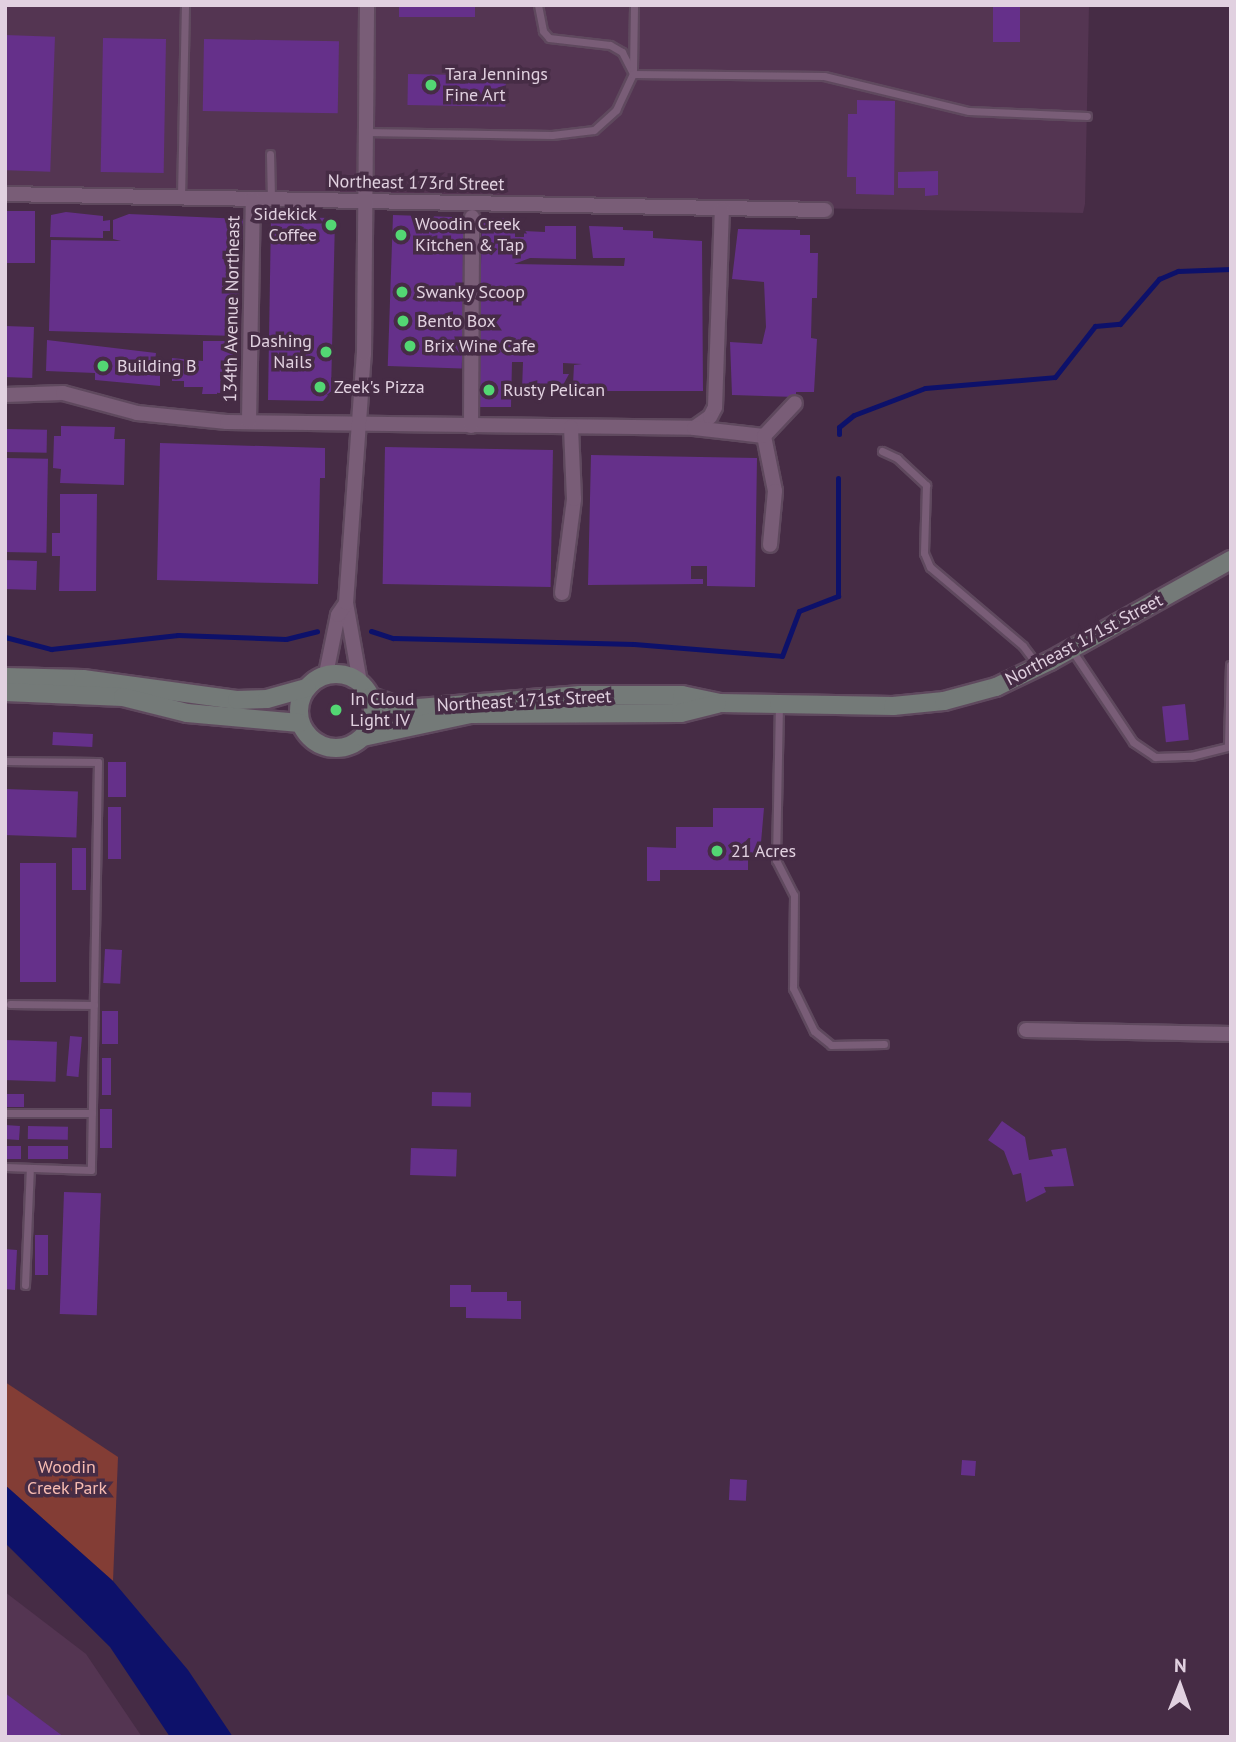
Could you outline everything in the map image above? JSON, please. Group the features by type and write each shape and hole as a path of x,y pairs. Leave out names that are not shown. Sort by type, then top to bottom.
{"main road":[{"name":"Northeast 171st Street","path":"371,697 407,709 580,695 682,695 720,703 893,706 944,701 996,687 1039,666 1231,560"},
{"path":"5,677 83,679 237,700 267,699 306,688 326,674 350,675 360,682 371,697 373,715 363,737 340,748 315,742 300,723 298,711 306,688"},
{"path":"5,692 123,697 187,713 300,723"},
{"name":"Northeast 171st Street","path":"363,737 470,713 681,713 720,703"}],"street":[{"path":"360,682 346,603 360,423 366,290 363,200 367,5"},
{"name":"Northeast 173rd Street","path":"5,194 825,210"},
{"name":"134th Avenue Northeast","path":"249,421 253,198"},
{"path":"694,428 710,417 716,392 722,209"},
{"path":"471,426 472,216"},
{"path":"5,395 63,393 137,413 249,421 694,428 764,436"},
{"path":"764,436 795,402"},
{"path":"562,593 574,499 571,427"},
{"path":"764,436 774,472 770,545"},
{"path":"326,674 338,615 346,603"},
{"path":"1026,1030 1231,1034"}],"lane":[{"path":"181,197 185,5"},
{"path":"538,5 543,31 549,38 610,45 622,52 633,74"},
{"path":"364,132 552,135 594,131 615,110 633,74 635,5"},
{"path":"633,74 824,76 969,111 1087,116"},
{"path":"270,154 271,199"},
{"path":"882,451 897,458 926,485 924,553 930,567 1023,646 1039,666"},
{"path":"1070,649 1133,742 1155,757 1191,755 1230,746 1230,665"},
{"path":"779,704 776,860 794,895 793,988 814,1031 831,1045 884,1044"},
{"path":"5,761 98,762 91,1170 5,1167"},
{"path":"10,1003 93,1005"},
{"path":"5,1113 92,1113"},
{"path":"24,1285 30,1168"}],"shaded area":[{"path":"5,5 1089,5 1085,204 1083,213 5,194"},
{"path":"5,1485 113,1581 188,1670 233,1737 170,1737 110,1647 5,1543"},
{"path":"5,1592 86,1654 142,1737 5,1737"}],"green space":[{"name":"Woodin Creek Park","path":"5,1382 118,1457 113,1581 5,1485"}],"building":[{"path":"399,5 475,5 475,17 399,17"},
{"path":"993,5 1020,5 1020,42 993,42"},
{"path":"5,35 55,37 50,172 5,170"},
{"path":"103,38 166,39 164,173 101,172"},
{"path":"204,39 339,41 338,113 203,111"},
{"path":"408,74 506,76 505,107 407,105"},
{"path":"857,100 895,101 894,195 856,194 856,177 847,177 848,114 857,114"},
{"path":"938,171 938,195 925,196 925,188 898,188 898,172"},
{"path":"5,211 35,211 35,263 5,263"},
{"path":"66,212 103,216 103,221 110,220 110,231 103,231 103,238 50,237 51,215"},
{"path":"129,214 243,219 237,336 49,331 51,240 121,241 113,239 113,220"},
{"path":"393,215 467,218 462,368 388,366"},
{"path":"271,217 335,218 331,392 323,401 268,400"},
{"path":"482,218 515,219 515,237 524,237 524,231 545,232 545,226 576,226 576,259 530,258 514,264 624,266 625,258 593,258 589,226 623,227 623,230 653,231 653,238 702,241 703,391 590,391 573,384 574,365 582,364 563,363 563,374 569,374 562,387 522,390 523,362 512,362 511,407 478,407"},
{"path":"738,229 800,230 800,235 810,235 810,253 818,253 817,298 812,298 811,338 817,339 814,392 796,392 796,397 732,395 730,342 762,344 766,327 764,282 732,279"},
{"path":"5,326 34,327 32,378 5,377"},
{"name":"Building B","path":"47,340 156,353 155,361 160,361 160,386 95,380 95,373 46,371"},
{"name":"Building B","path":"203,341 235,341 234,394 202,394 203,387 184,387 184,381 172,381 172,358 203,361"},
{"path":"61,426 115,427 114,439 125,439 124,485 60,483 61,469 53,468 54,436 61,436"},
{"path":"5,429 47,430 47,453 5,452"},
{"path":"160,443 325,448 325,478 320,478 318,584 157,580"},
{"path":"385,447 553,450 551,587 383,584"},
{"path":"591,455 757,458 755,587 707,586 707,566 691,566 691,579 703,579 703,584 588,585"},
{"path":"5,458 48,459 46,553 5,552"},
{"path":"60,494 97,494 96,591 59,591 60,556 52,556 52,533 60,533"},
{"path":"5,560 37,561 36,590 5,589"},
{"path":"1185,704 1189,740 1166,742 1162,706"},
{"path":"53,732 93,734 92,747 52,745"},
{"path":"108,762 126,762 126,797 108,797"},
{"path":"5,789 78,792 76,838 5,835"},
{"path":"108,807 121,807 121,859 108,859"},
{"path":"713,808 764,808 760,854 748,853 748,870 660,870 660,881 647,881 647,847 676,848 676,827 713,827"},
{"path":"72,848 86,848 86,890 72,890"},
{"path":"20,863 56,863 56,982 20,982"},
{"path":"105,949 122,950 120,984 103,983"},
{"path":"102,1011 118,1011 118,1044 102,1044"},
{"path":"70,1036 82,1037 78,1077 67,1076"},
{"path":"5,1040 57,1042 56,1082 5,1080"},
{"path":"102,1058 111,1058 111,1095 102,1095"},
{"path":"432,1092 471,1093 471,1107 432,1106"},
{"path":"5,1094 24,1094 24,1107 5,1107"},
{"path":"100,1109 112,1109 112,1148 100,1148"},
{"path":"1002,1121 1025,1137 1029,1160 1053,1156 1051,1150 1066,1148 1074,1186 1044,1187 1046,1192 1026,1202 1021,1173 1013,1175 1004,1151 988,1140"},
{"path":"5,1125 20,1126 19,1140 5,1139"},
{"path":"28,1126 68,1127 68,1140 28,1139"},
{"path":"5,1146 21,1146 21,1159 5,1159"},
{"path":"28,1146 68,1146 68,1159 28,1159"},
{"path":"411,1148 457,1150 456,1177 410,1175"},
{"path":"64,1192 101,1193 97,1315 60,1314"},
{"path":"35,1235 48,1235 48,1275 35,1275"},
{"path":"5,1249 17,1250 15,1290 5,1289"},
{"path":"450,1285 471,1285 471,1292 507,1292 507,1301 521,1301 521,1319 466,1318 466,1307 450,1307"},
{"path":"962,1460 976,1461 975,1476 961,1475"},
{"path":"730,1479 747,1480 746,1501 729,1500"},
{"path":"5,1693 64,1737 5,1737"}],"waterway":[{"path":"839,434 839,427 854,415 925,388 1055,377 1095,326 1120,324 1159,279 1178,271 1231,269"},
{"path":"371,631 393,638 634,644 782,656 799,611 838,596 838,478"},
{"path":"5,637 51,649 178,635 286,639 317,631"}],"place":[{"name":"Tara Jennings Fine Art","path":"431,85"},
{"name":"Sidekick Coffee","path":"331,225"},
{"name":"Woodin Creek Kitchen & Tap","path":"401,235"},
{"name":"Swanky Scoop","path":"402,292"},
{"name":"Bento Box","path":"403,321"},
{"name":"Brix Wine Cafe","path":"410,346"},
{"name":"Dashing Nails","path":"326,352"},
{"name":"Building B","path":"103,366"},
{"name":"Zeek's Pizza","path":"320,387"},
{"name":"Rusty Pelican","path":"489,390"},
{"name":"In Cloud Light IV","path":"336,710"},
{"name":"21 Acres","path":"717,851"}]}
